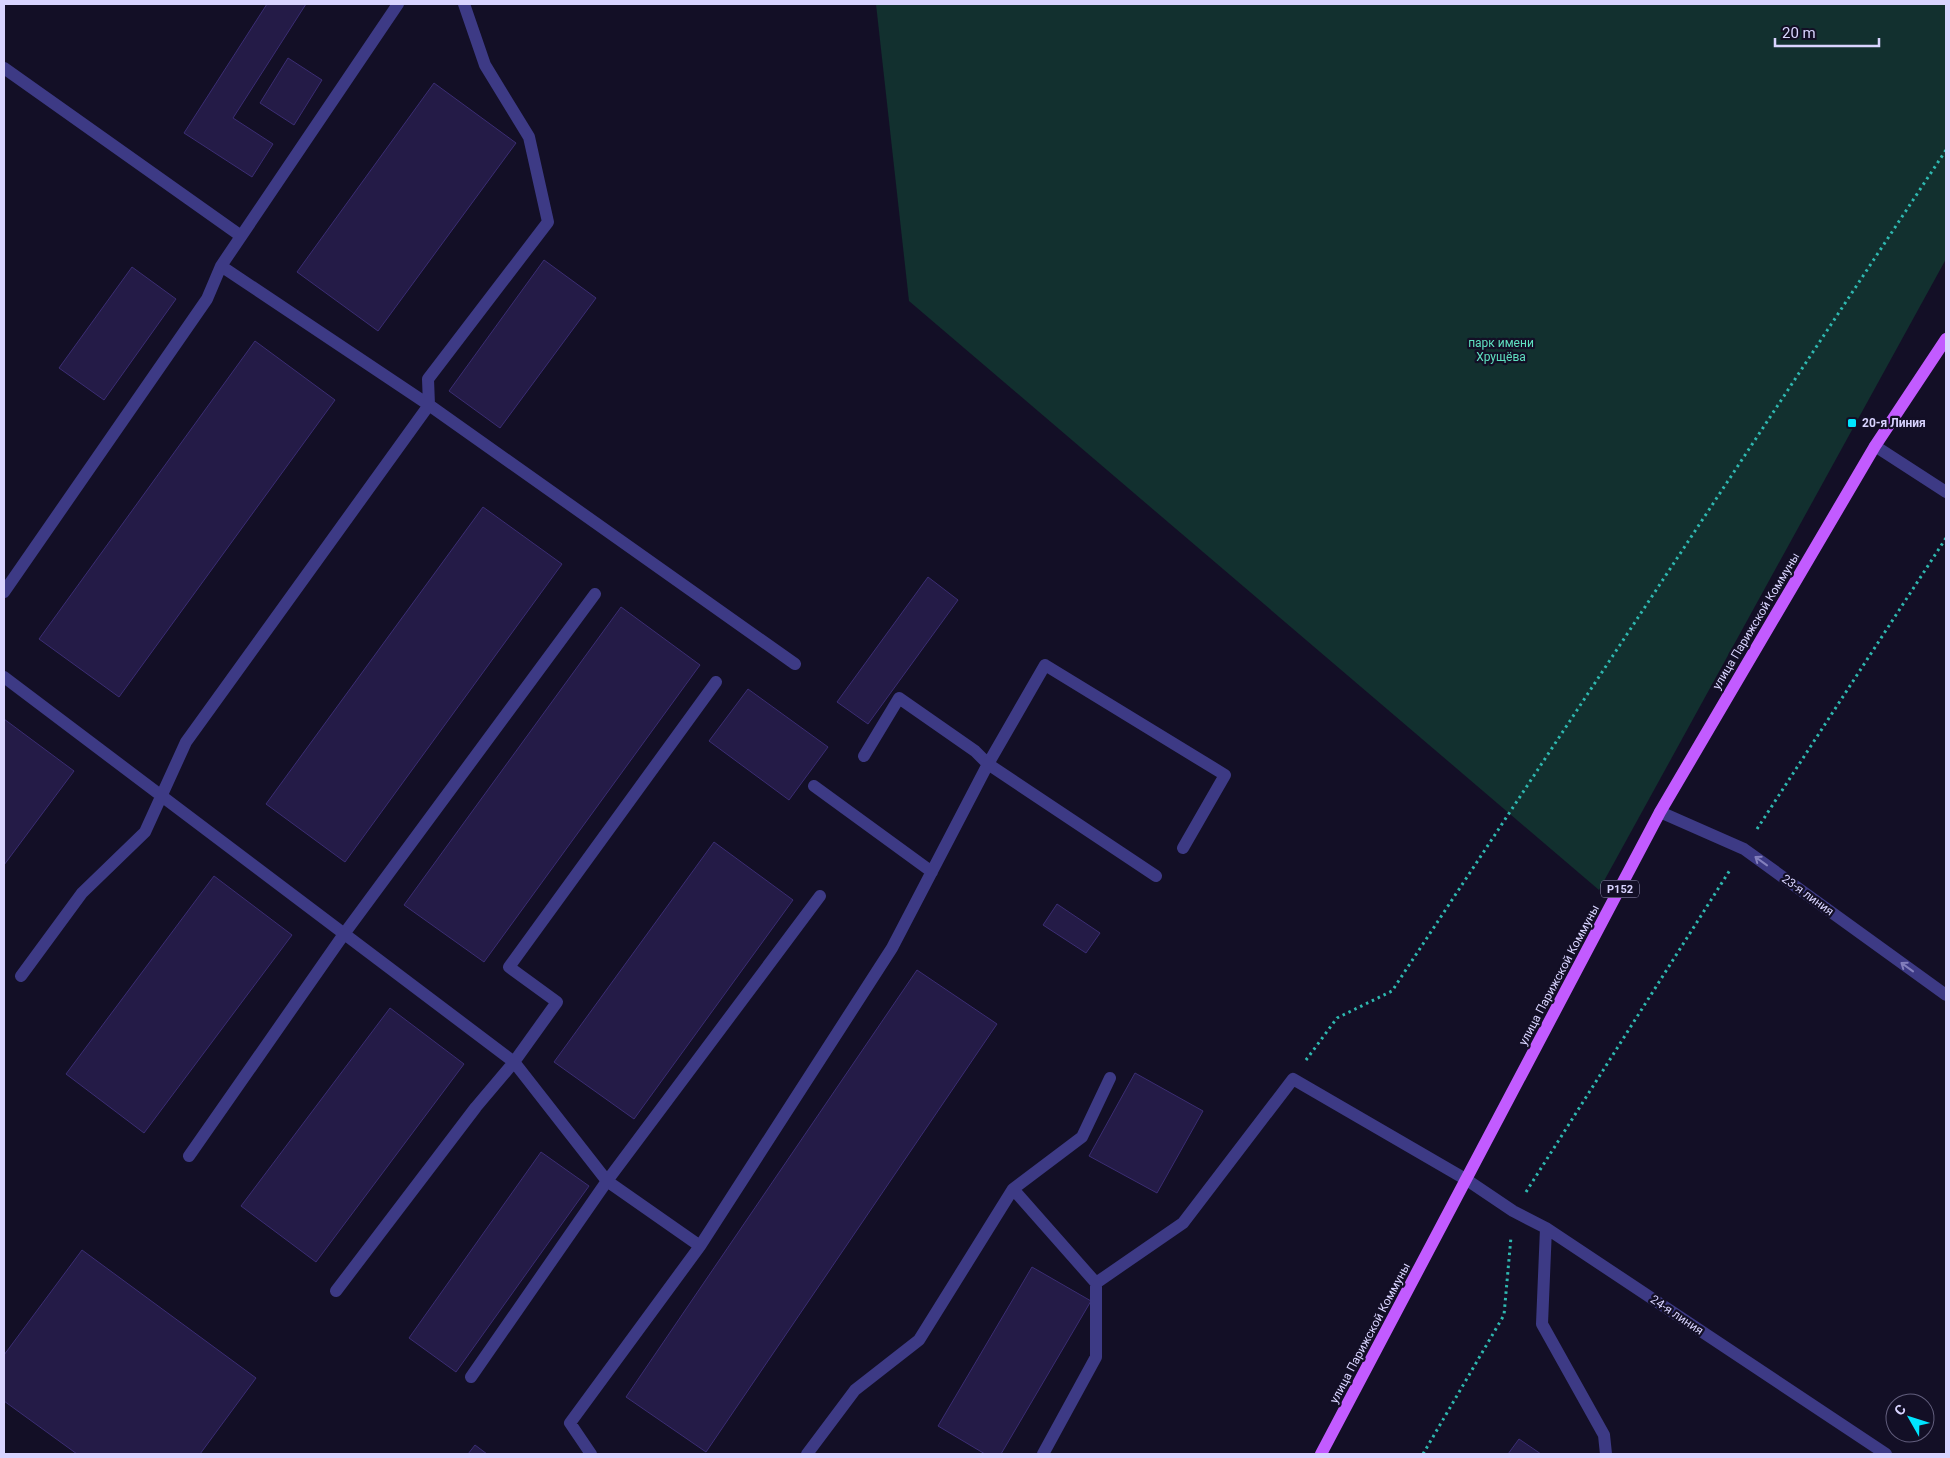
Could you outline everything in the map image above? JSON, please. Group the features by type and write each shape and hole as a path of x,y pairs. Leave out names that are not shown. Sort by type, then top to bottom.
{"main road":[{"name":"улица Парижской Коммуны","path":"1321,1454 1660,812 1876,446 1946,339"}],"street":[{"path":"4,592 207,299 221,266 398,4"},
{"path":"21,976 82,893 145,832 186,742 429,405 428,379 548,222 528,137 485,65 464,4"},
{"path":"4,68 242,236"},
{"path":"221,266 429,405 795,664"},
{"path":"1876,446 1946,492"},
{"path":"189,1156 344,934 595,594"},
{"path":"591,1454 570,1423 700,1246 892,948 988,764 1045,665 1225,775 1183,848"},
{"path":"4,678 514,1062 607,1181 700,1246"},
{"path":"336,1291 476,1107 514,1062 557,1002 509,967 716,682"},
{"path":"864,756 899,698 975,751 988,764 1156,876"},
{"path":"814,786 932,872"},
{"name":"23-я линия","path":"1660,812 1744,849 1946,995"},
{"path":"471,1377 607,1181 820,896"},
{"path":"807,1454 855,1390 919,1340 1014,1189 1082,1137 1110,1078"},
{"path":"1096,1283 1183,1223 1293,1079"},
{"name":"24-я линия","path":"1293,1079 1466,1180 1513,1211 1546,1228 1886,1454"},
{"path":"1014,1189 1096,1283 1096,1357 1043,1454"},
{"path":"1546,1228 1542,1324 1604,1435 1606,1454"}],"path":[{"path":"1293,1079 1337,1018 1392,991 1946,150"},
{"path":"1423,1454 1504,1315 1513,1211 1744,849 1946,538"}],"green space":[{"name":"парк имени Хрущёва","path":"876,4 1946,4 1946,259 1599,890 909,301"}],"building":[{"path":"267,4 306,4 233,118 273,144 252,177 184,133"},
{"path":"288,58 322,80 294,125 260,103"},
{"path":"434,83 516,143 378,331 297,272"},
{"path":"544,260 596,298 500,428 449,391"},
{"path":"132,267 176,299 104,400 59,368"},
{"path":"255,341 335,400 119,697 39,639"},
{"path":"483,507 562,564 345,862 266,804"},
{"path":"928,577 958,600 868,724 837,702"},
{"path":"621,607 700,665 484,962 404,905"},
{"path":"748,689 828,747 789,800 709,741"},
{"path":"4,719 74,771 4,865"},
{"path":"714,842 793,900 634,1119 554,1062"},
{"path":"214,876 292,935 144,1133 66,1074"},
{"path":"1057,904 1100,933 1086,953 1043,925"},
{"path":"917,970 997,1024 706,1452 626,1397"},
{"path":"390,1008 464,1064 316,1262 241,1206"},
{"path":"1135,1073 1203,1111 1157,1193 1089,1156"},
{"path":"541,1152 589,1186 456,1372 409,1338"},
{"path":"82,1250 256,1378 200,1454 77,1454 4,1401 4,1355"},
{"path":"1032,1267 1091,1301 1001,1454 985,1454 938,1426"},
{"path":"1519,1439 1541,1454 1508,1454"},
{"path":"475,1445 487,1454 468,1454"}],"place":[{"name":"20-я Линия","path":"1852,423"}]}
